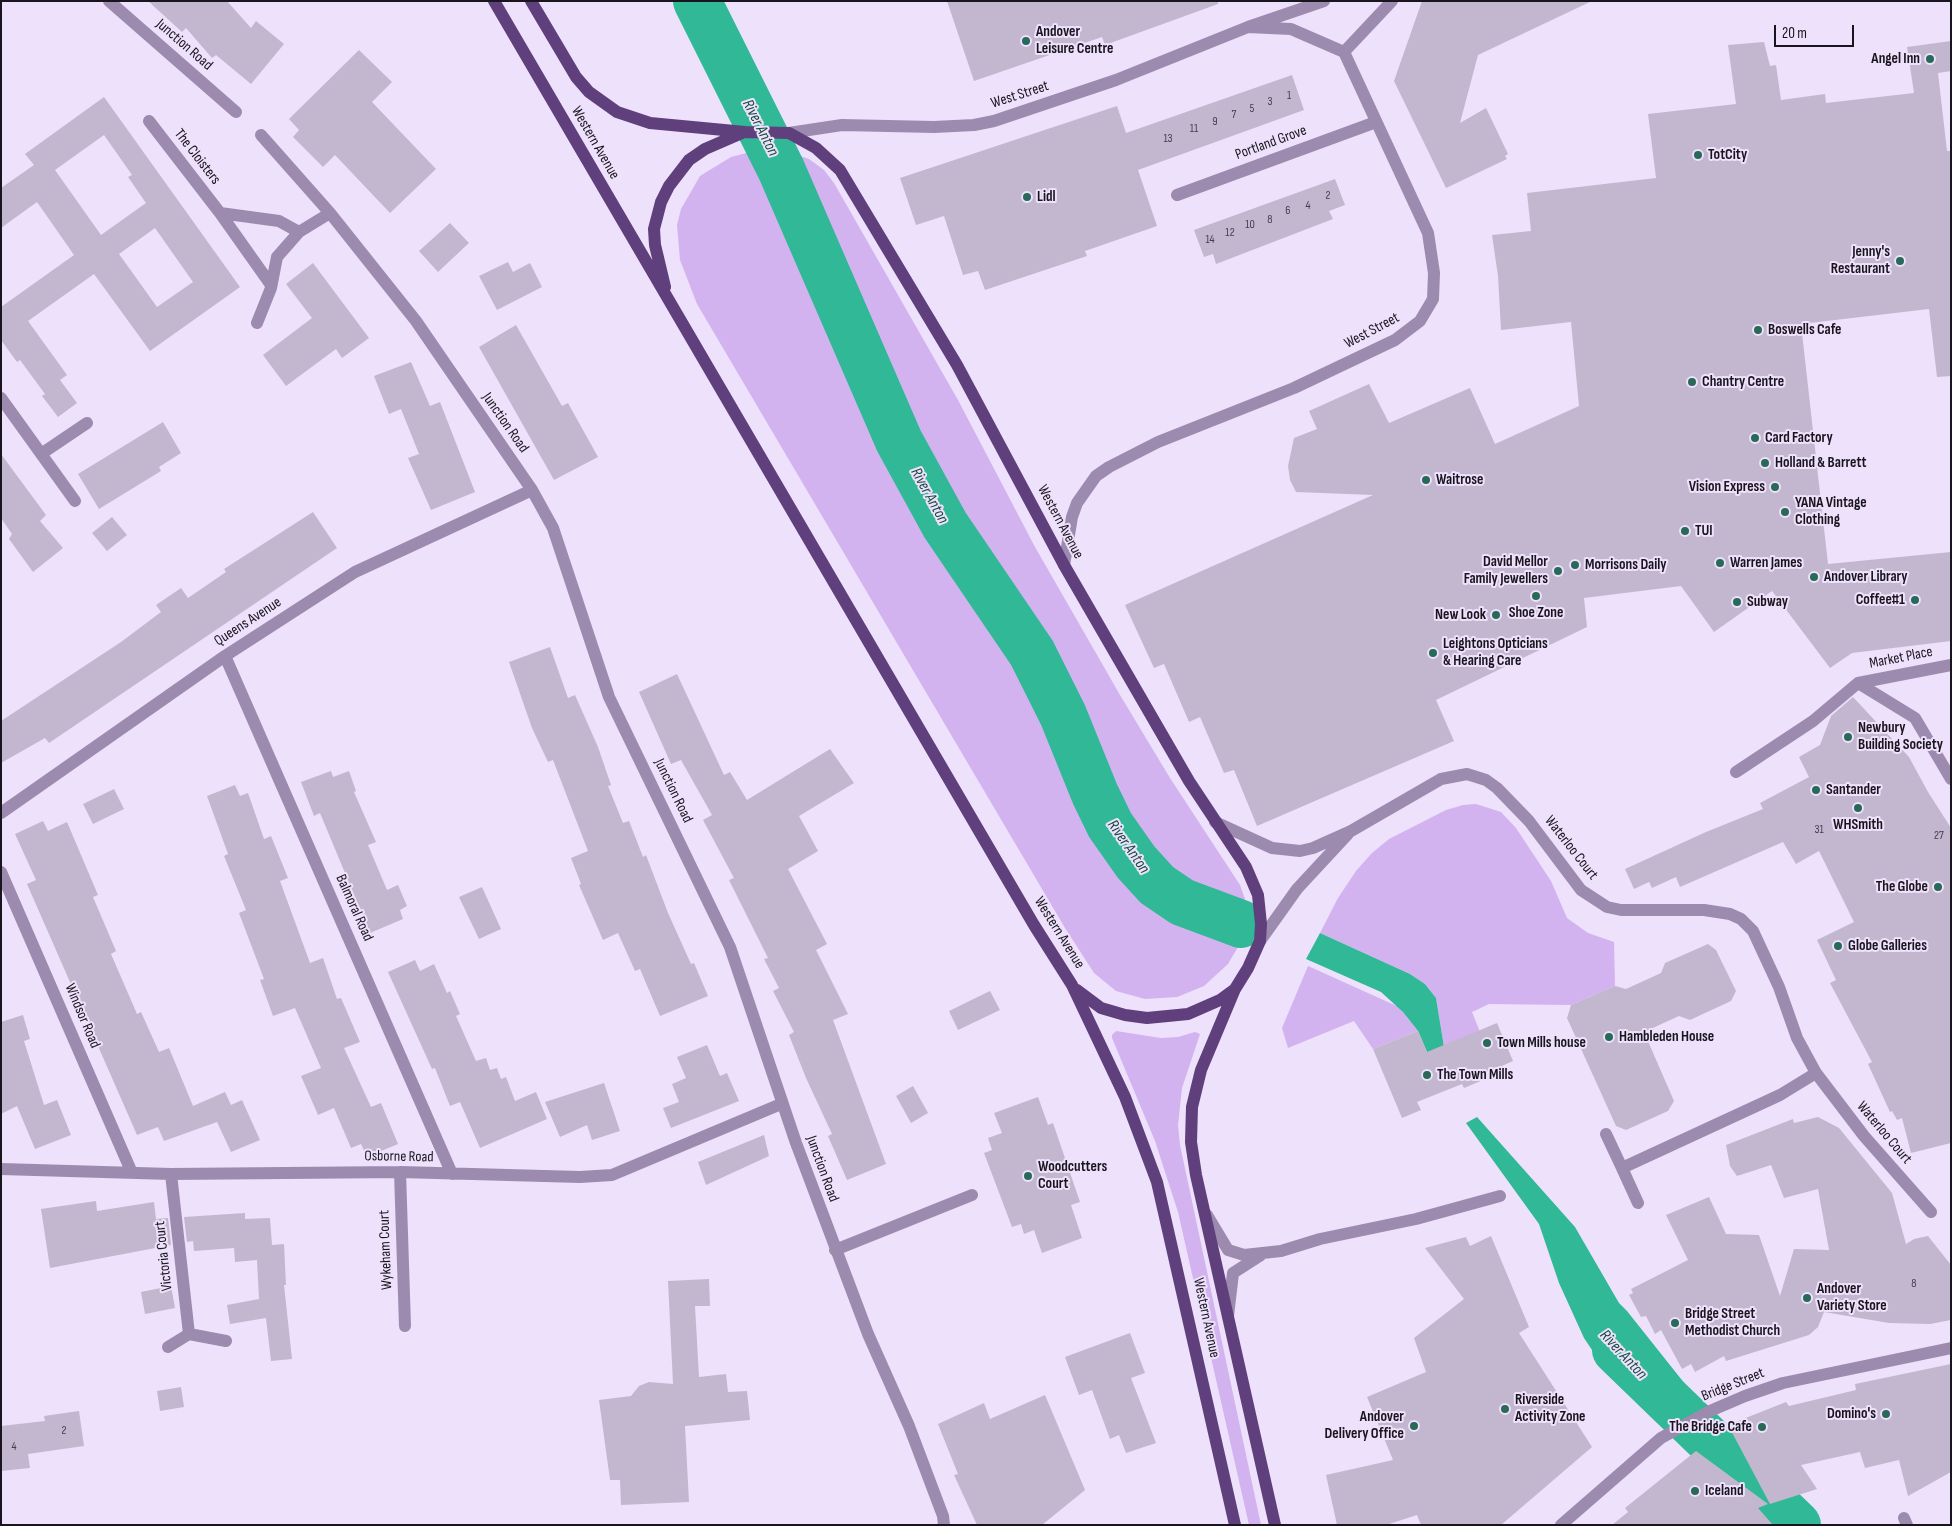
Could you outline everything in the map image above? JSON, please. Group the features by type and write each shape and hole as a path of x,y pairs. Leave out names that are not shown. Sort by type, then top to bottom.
{"main road":[{"name":"Western Avenue","path":"494,1 668,302 1039,933 1072,985 1125,1097 1157,1182 1235,1525"},
{"name":"Western Avenue","path":"530,1 576,77 603,103 617,112 650,123 745,132 784,133 823,153 840,170 849,182 957,365 1064,565 1215,822 1246,867 1253,882 1260,910 1260,941 1248,968 1235,989 1201,1070 1192,1108 1191,1142 1203,1209 1275,1525"},
{"name":"Western Avenue","path":"668,302 655,245 654,229 661,202 669,186 689,160 717,143 745,132"},
{"name":"Western Avenue","path":"1072,985 1101,1008 1125,1015 1147,1018 1168,1018 1196,1012 1220,1000 1235,989"}],"street":[{"name":"Junction Road","path":"109,1 236,112"},
{"name":"West Street","path":"784,133 842,125 934,127 974,125 994,121 1116,80 1248,27 1324,1"},
{"path":"1344,52 1392,1"},
{"name":"West Street","path":"1064,565 1072,518 1077,503 1096,476 1109,467 1158,442 1294,388 1395,340 1420,321 1433,299 1434,273 1430,242 1344,52 1291,29 1248,27"},
{"name":"The Cloisters","path":"149,121 220,212 271,285"},
{"name":"Portland Grove","path":"1177,194 1376,122"},
{"name":"Junction Road","path":"261,135 330,213 416,321 532,490 553,528 609,697 730,947 781,1104 835,1250 909,1426 943,1516 944,1525"},
{"path":"220,212 279,221 299,232"},
{"path":"256,324 271,285 277,257 299,232 330,213"},
{"path":"1,398 75,501"},
{"path":"41,454 87,423"},
{"name":"Queens Avenue","path":"1,813 225,656 356,572 532,490"},
{"name":"Balmoral Road","path":"225,656 452,1174"},
{"name":"Market Place","path":"1858,682 1951,665"},
{"path":"1736,772 1813,721 1858,682 1915,718 1951,779"},
{"name":"Waterloo Court","path":"1215,822 1281,851 1300,851 1313,848 1351,831 1441,779 1467,774 1486,780 1503,793 1529,821 1580,890 1607,907 1621,910 1704,910 1730,914 1741,919 1753,931 1779,987 1797,1038 1816,1073 1864,1136 1931,1212"},
{"name":"Waterloo Court","path":"1260,941 1298,890 1351,831"},
{"name":"Windsor Road","path":"1,872 132,1173"},
{"path":"1622,1168 1780,1094 1816,1073"},
{"name":"Osborne Road","path":"1,1169 171,1174 400,1172 580,1177 612,1175 781,1104"},
{"path":"1606,1134 1638,1203"},
{"name":"Wykeham Court","path":"400,1172 405,1326"},
{"name":"Victoria Court","path":"171,1174 189,1334"},
{"path":"835,1250 972,1195"},
{"path":"1203,1209 1228,1250 1244,1255 1266,1253 1416,1219 1500,1196"},
{"path":"1228,1316 1233,1273 1266,1253"},
{"path":"168,1347 189,1334 226,1341"},
{"name":"Bridge Street","path":"1561,1525 1643,1452 1682,1426 1710,1411 1783,1383 1951,1348"}],"shaded area":[{"path":"762,149 779,149 809,159 824,170 834,183 958,400 1035,547 1120,695 1170,778 1240,885 1245,899 1246,922 1238,947 1228,964 1204,986 1177,997 1145,999 1116,991 1094,973 1065,928 697,304 680,260 677,225 681,209 700,176 731,157"},
{"path":"1476,804 1501,812 1516,828 1551,881 1567,918 1588,933 1614,942 1615,986 1571,1005 1489,1004 1472,1012 1482,1037 1444,1047 1436,998 1425,984 1410,974 1320,933 1338,898 1356,871 1372,853 1389,839 1446,810 1463,805"},
{"path":"1308,966 1399,1007 1418,1031 1373,1049 1354,1021 1288,1048 1282,1028"},
{"path":"1116,1031 1161,1038 1178,1037 1195,1032 1200,1034 1182,1088 1178,1125 1180,1145 1261,1525 1249,1525 1178,1212 1155,1141 1112,1038"}],"water":[{"path":"1320,933 1410,974 1425,984 1436,998 1444,1047 1433,1066 1418,1031 1403,1012 1381,992 1306,959"},
{"path":"1477,1117 1575,1227 1619,1303 1685,1384 1659,1396 1606,1371 1584,1338 1559,1283 1539,1224 1466,1123"},
{"path":"1736,1439 1785,1499 1815,1525 1783,1525 1712,1453"}],"building":[{"path":"148,1 227,1 251,28 256,21 284,44 251,84 216,55 212,58 186,28 182,32"},
{"name":"Andover Leisure Centre","path":"947,1 1218,1 1218,4 1105,45 1102,37 974,81"},
{"path":"1422,1 1592,1 1478,55 1460,123 1486,108 1508,154 1505,156 1507,159 1446,188 1394,81"},
{"name":"Chantry Centre","path":"1951,41 1951,71 1938,73 1947,151 1951,151 1951,376 1937,377 1929,309 1801,324 1828,564 1951,552 1951,641 1852,653 1830,668 1772,591 1714,632 1681,586 1584,598 1587,627 1436,700 1454,741 1257,826 1234,770 1224,773 1200,717 1189,722 1164,664 1154,668 1125,605 1373,495 1296,492 1290,480 1288,466 1294,438 1317,429 1309,411 1369,384 1389,423 1470,388 1495,444 1579,406 1571,322 1501,330 1498,276 1492,235 1531,231 1527,193 1656,178 1648,114 1736,104 1728,45 1764,42 1770,66 1776,65 1781,100 1825,94 1826,103 1914,93 1907,47"},
{"path":"359,50 392,82 372,102 436,169 390,213 335,155 323,167 293,137 299,130 289,119"},
{"name":"Lidl","path":"1292,75 1304,110 1138,170 1157,226 1085,251 1087,256 985,290 978,271 963,275 944,216 916,225 900,178 1117,106 1126,133"},
{"path":"104,97 240,287 150,351 94,274 28,321 67,375 60,380 77,403 58,417 42,396 45,394 20,360 17,362 1,340 1,307 74,255 37,202 1,228 1,188 34,165 25,154","holes":["104,135 132,175 128,177 146,203 101,235 55,170","155,228 193,282 157,307 119,254"]},
{"path":"1335,179 1345,205 1329,211 1333,219 1216,264 1213,254 1204,257 1194,230"},
{"path":"450,223 469,243 438,272 419,251"},
{"path":"508,262 513,272 530,263 542,287 497,310 479,276"},
{"path":"313,263 369,338 342,358 336,349 286,386 263,355 312,318 286,284"},
{"path":"516,325 562,406 568,403 598,457 554,480 479,347"},
{"path":"411,362 430,406 440,402 475,492 431,510 408,458 419,454 401,409 389,414 374,376"},
{"path":"163,422 181,453 159,467 161,471 99,509 78,474"},
{"path":"1,454 46,515 40,521 63,548 33,572 9,539 12,534 1,518"},
{"path":"313,512 337,548 49,743 45,738 1,763 1,721 121,642 161,612 156,605 181,588 188,598 226,572 224,569"},
{"path":"112,517 127,535 107,551 92,533"},
{"path":"550,647 568,698 575,695 598,747 611,785 608,786 623,823 629,821 643,857 646,855 668,913 691,964 694,963 708,996 660,1016 640,969 635,971 618,933 603,940 579,885 581,884 571,858 588,851 553,760 548,762 532,728 509,662"},
{"path":"677,674 724,775 730,772 747,800 830,749 854,783 799,816 818,851 788,869 827,944 816,950 848,1014 833,1020 886,1164 847,1180 828,1136 832,1134 806,1078 789,1035 794,1032 773,991 779,988 764,959 768,958 729,880 734,878 703,820 712,815 681,760 671,764 639,692"},
{"path":"1853,697 1909,757 1951,828 1951,1143 1911,1153 1902,1118 1897,1120 1892,1111 1890,1112 1868,1064 1872,1062 1830,983 1836,980 1817,940 1854,922 1819,851 1796,864 1783,842 1680,887 1676,877 1652,888 1649,882 1634,889 1625,869 1706,832 1763,809 1760,803 1809,777 1799,757 1820,745 1831,716"},
{"path":"331,771 333,777 349,771 356,791 354,792 376,842 368,845 387,890 398,885 407,906 400,910 403,919 370,933 320,813 314,816 301,782"},
{"path":"235,785 240,796 248,793 264,839 271,836 288,878 280,881 310,963 323,958 337,999 341,998 360,1042 344,1048 371,1107 381,1103 398,1144 367,1157 361,1144 351,1148 334,1108 318,1115 301,1076 321,1068 295,1008 273,1016 260,980 264,979 239,913 246,910 224,856 228,854 207,796"},
{"path":"114,789 124,809 93,824 83,804"},
{"path":"43,821 48,831 67,822 98,895 93,897 116,951 111,954 137,1014 141,1012 159,1052 169,1048 193,1106 225,1092 231,1105 242,1100 260,1140 231,1152 217,1122 164,1141 158,1127 137,1135 27,884 36,880 15,834"},
{"path":"482,887 501,929 479,939 459,897"},
{"name":"Hambleden House","path":"1708,944 1716,950 1736,991 1731,1001 1690,1020 1679,1016 1644,1032 1674,1101 1668,1111 1626,1130 1616,1126 1567,1018 1571,1005 1615,986 1626,989 1661,973 1665,963"},
{"path":"415,960 420,971 434,964 447,993 450,991 460,1014 456,1016 476,1061 486,1058 490,1070 497,1068 501,1079 506,1077 515,1101 536,1092 547,1119 480,1148 460,1102 450,1106 435,1068 432,1069 388,972"},
{"path":"990,991 1000,1010 958,1030 949,1011"},
{"path":"23,1015 30,1039 24,1041 44,1105 57,1100 71,1135 35,1149 17,1106 1,1114 1,1022"},
{"name":"The Town Mills","path":"1497,1023 1513,1061 1486,1073 1488,1078 1464,1088 1462,1084 1417,1102 1421,1110 1402,1118 1373,1049 1418,1031 1427,1052"},
{"path":"707,1045 720,1076 727,1073 739,1101 671,1128 663,1108 679,1102 672,1084 686,1078 677,1057"},
{"path":"604,1083 620,1131 592,1140 587,1125 560,1137 545,1102"},
{"path":"913,1086 928,1113 911,1123 896,1096"},
{"name":"Woodcutters Court","path":"1038,1097 1048,1125 1053,1123 1080,1202 1071,1205 1082,1238 1042,1253 1034,1230 1024,1234 1021,1224 1012,1227 984,1153 992,1150 988,1138 1002,1133 994,1113"},
{"path":"1818,1117 1839,1128 1892,1193 1906,1244 1914,1239 1928,1236 1951,1265 1951,1320 1930,1324 1889,1323 1824,1312 1818,1327 1809,1335 1726,1361 1724,1356 1695,1372 1691,1364 1682,1369 1661,1330 1655,1334 1646,1316 1641,1317 1629,1295 1633,1293 1631,1289 1688,1260 1666,1215 1709,1197 1726,1234 1759,1235 1780,1296 1794,1249 1829,1250 1818,1189 1784,1198 1771,1165 1737,1176 1730,1166 1726,1145 1793,1119 1794,1123"},
{"path":"764,1135 769,1156 706,1185 698,1162"},
{"path":"96,1201 97,1211 154,1202 156,1219 168,1218 171,1245 50,1268 41,1209"},
{"path":"245,1213 245,1219 270,1218 272,1245 284,1244 286,1285 284,1285 292,1359 271,1361 266,1318 230,1324 227,1305 259,1299 257,1260 235,1262 234,1248 194,1251 193,1241 187,1242 184,1217"},
{"name":"Riverside Activity Zone","path":"1491,1236 1529,1327 1519,1333 1592,1447 1501,1525 1421,1525 1417,1515 1386,1525 1337,1525 1326,1475 1393,1460 1367,1397 1426,1372 1414,1338 1464,1299 1425,1248 1466,1237 1470,1246"},
{"path":"709,1279 710,1306 695,1306 699,1377 726,1374 728,1392 747,1391 750,1420 685,1426 689,1502 621,1505 620,1480 610,1480 599,1400 631,1396 639,1386 649,1382 673,1384 668,1281"},
{"path":"171,1286 175,1308 145,1314 141,1292"},
{"path":"1130,1333 1145,1373 1131,1378 1156,1443 1126,1453 1119,1435 1110,1439 1092,1390 1079,1395 1065,1357"},
{"path":"1951,1364 1951,1472 1908,1496 1899,1460 1865,1468 1860,1452 1801,1465 1817,1489 1770,1504 1728,1425 1786,1402 1789,1406 1856,1390 1855,1384"},
{"path":"181,1387 184,1407 160,1411 157,1391"},
{"path":"1045,1395 1085,1490 1042,1525 977,1525 954,1475 958,1474 938,1424 984,1403 990,1419"},
{"path":"79,1411 84,1446 28,1454 30,1468 1,1471 1,1426 45,1421 44,1416"},
{"name":"Iceland","path":"1696,1451 1768,1504 1758,1508 1773,1525 1612,1525 1628,1512 1625,1508"}],"waterway":[{"name":"River Anton","path":"697,1 781,169 899,441 945,525 1032,653 1063,715 1095,794 1110,825 1136,862 1157,885 1182,902 1241,924"},
{"name":"River Anton","path":"1616,1350 1797,1525"}],"place":[{"name":"Andover Leisure Centre","path":"1026,41"},
{"name":"Angel Inn","path":"1930,59"},
{"name":"TotCity","path":"1698,155"},
{"name":"Lidl","path":"1027,197"},
{"name":"Jenny's Restaurant","path":"1900,261"},
{"name":"Boswells Cafe","path":"1758,330"},
{"name":"Chantry Centre","path":"1692,382"},
{"name":"Card Factory","path":"1755,438"},
{"name":"Holland & Barrett","path":"1765,463"},
{"name":"Waitrose","path":"1426,480"},
{"name":"Vision Express","path":"1775,487"},
{"name":"YANA Vintage Clothing","path":"1785,512"},
{"name":"TUI","path":"1685,531"},
{"name":"Warren James","path":"1720,563"},
{"name":"Morrisons Daily","path":"1575,565"},
{"name":"David Mellor Family Jewellers","path":"1558,571"},
{"name":"Andover Library","path":"1814,577"},
{"name":"Shoe Zone","path":"1536,596"},
{"name":"Coffee#1","path":"1915,600"},
{"name":"Subway","path":"1737,602"},
{"name":"New Look","path":"1496,615"},
{"name":"Leightons Opticians & Hearing Care","path":"1433,653"},
{"name":"Newbury Building Society","path":"1848,737"},
{"name":"Santander","path":"1816,790"},
{"name":"WHSmith","path":"1858,808"},
{"name":"The Globe","path":"1938,887"},
{"name":"Globe Galleries","path":"1838,946"},
{"name":"Hambleden House","path":"1609,1037"},
{"name":"Town Mills house","path":"1487,1043"},
{"name":"The Town Mills","path":"1427,1075"},
{"name":"Woodcutters Court","path":"1028,1176"},
{"name":"Andover Variety Store","path":"1807,1298"},
{"name":"Bridge Street Methodist Church","path":"1675,1323"},
{"name":"Riverside Activity Zone","path":"1505,1409"},
{"name":"Domino's","path":"1886,1414"},
{"name":"Andover Delivery Office","path":"1414,1426"},
{"name":"The Bridge Cafe","path":"1762,1427"},
{"name":"Iceland","path":"1695,1491"}]}
